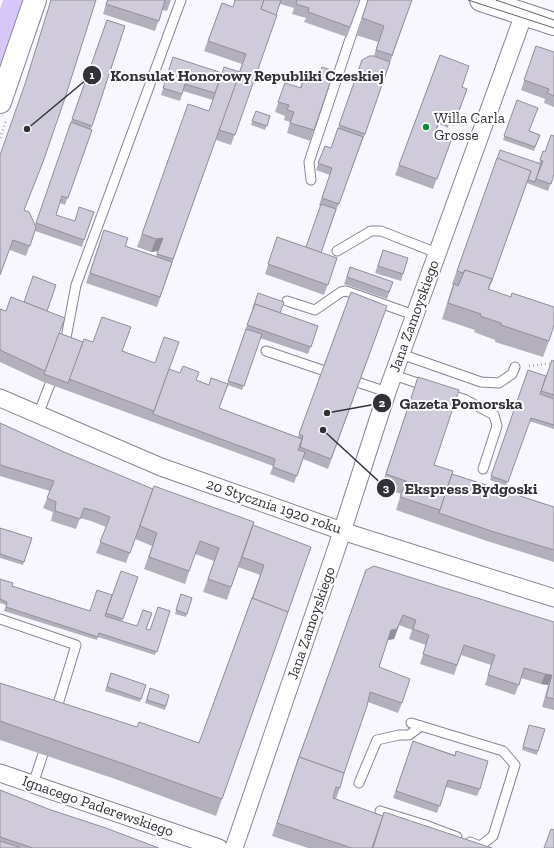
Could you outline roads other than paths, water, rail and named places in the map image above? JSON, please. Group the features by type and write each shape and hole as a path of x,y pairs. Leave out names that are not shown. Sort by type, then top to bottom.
{"street":[{"path":"0,102 35,0"},
{"path":"494,2 554,24"},
{"name":"Jana Zamoyskiego","path":"234,848 342,530 387,392 524,14"},
{"name":"20 Stycznia 1920 roku","path":"0,398 161,467 342,530 554,598"},
{"name":"Ignacego Paderewskiego","path":"0,773 219,848"}],"lane":[{"path":"65,343 76,285 181,0"},
{"path":"311,180 309,162 363,0"},
{"path":"337,251 371,231 381,231 437,253"},
{"path":"287,301 315,310 341,292 346,291 414,315"},
{"path":"266,351 322,370"},
{"path":"401,354 481,382 499,383 512,374 515,367"},
{"path":"394,375 466,400 494,415 497,426 483,469"},
{"path":"360,383 387,392"},
{"path":"38,415 50,384"},
{"path":"0,619 76,645 54,718"},
{"path":"380,811 425,825 480,846 492,836 514,765 503,751 411,723"},
{"path":"359,782 377,740 399,735 409,735 421,726"},
{"path":"33,784 43,754"},
{"path":"419,842 425,825"}],"tram line":[{"path":"468,0 554,28"},
{"path":"496,0 554,20"}],"place":[{"name":"Willa Carla Grosse","path":"426,127"},
{"name":"Konsulat Honorowy Republiki Czeskiej","path":"27,129"},
{"name":"Gazeta Pomorska","path":"327,413"},
{"name":"Ekspress Bydgoski","path":"323,430"}]}
